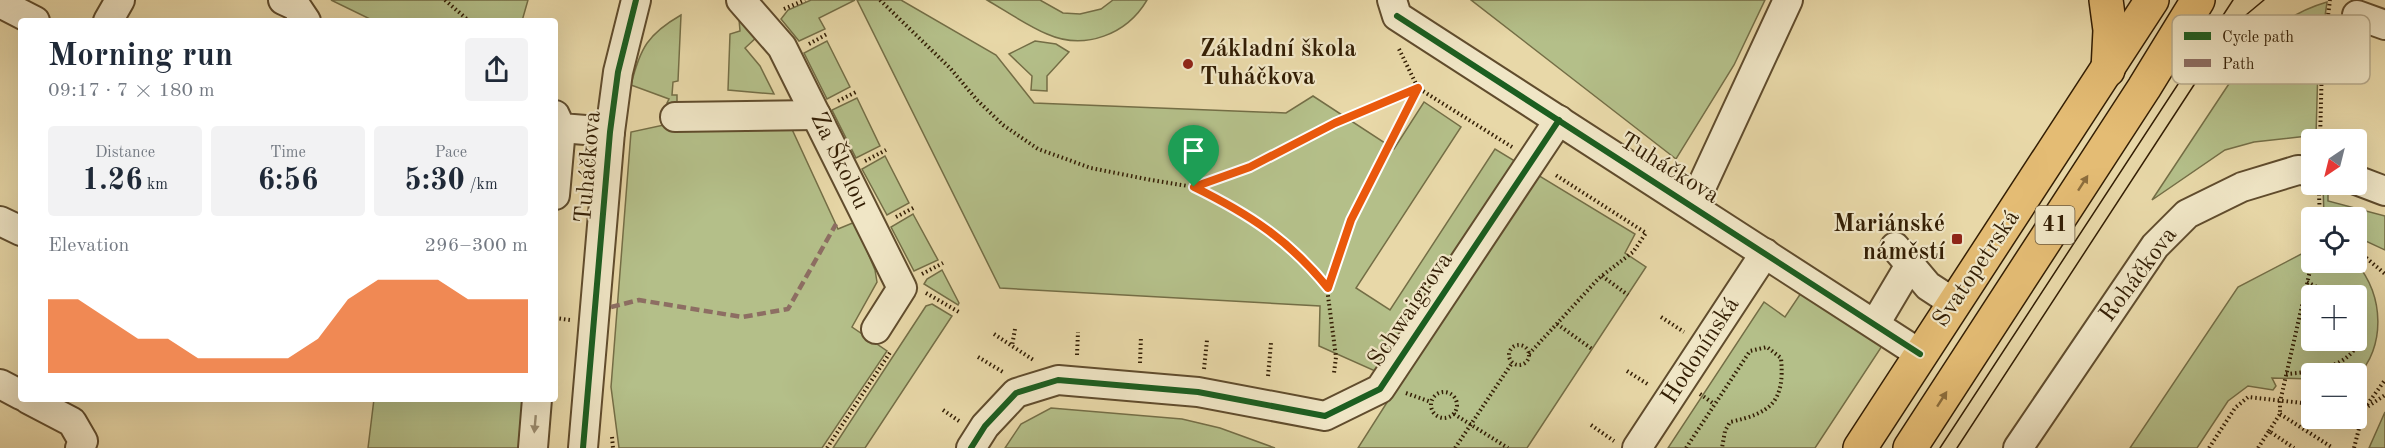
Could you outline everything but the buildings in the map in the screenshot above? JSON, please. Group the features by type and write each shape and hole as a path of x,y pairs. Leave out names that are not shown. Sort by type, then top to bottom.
{"main road":[{"path":"2106,0 2110,30 2108,72"},
{"name":"Svatopetrská","path":"1860,448 2108,72 2152,0"},
{"name":"Svatopetrská","path":"2189,15 2198,0"},
{"name":"Svatopetrská","path":"1910,448 2172,42"}],"street":[{"path":"110,18 120,0"},
{"path":"283,0 296,6 304,18"},
{"name":"Tuháčkova","path":"583,448 610,132 618,72 636,0"},
{"name":"Za Školou","path":"741,0 782,47 826,108 917,291"},
{"path":"1693,205 1788,0"},
{"path":"0,3 29,18"},
{"name":"Tuháčkova","path":"1395,19 1693,205 1920,354"},
{"path":"2370,20 2385,26"},
{"path":"675,117 826,108"},
{"name":"Schwaigrova","path":"969,437 986,426 1016,393 1058,380 1198,392 1325,416 1380,389 1559,120"},
{"path":"558,122 610,132"},
{"name":"Roháčkova","path":"2018,448 2155,246 2187,214 2242,187 2301,170"},
{"path":"2367,184 2385,191"},
{"path":"0,220 18,229"},
{"name":"Hodonínská","path":"1628,446 1765,253"},
{"path":"1875,324 1902,256 1928,286 1954,303"},
{"path":"886,336 917,291"},
{"path":"0,384 18,393"},
{"path":"34,402 72,422 83,441 80,448"},
{"path":"533,448 537,402"}],"path":[{"path":"445,0 466,18"},
{"path":"774,13 805,0"},
{"path":"880,0 951,68 990,113 1038,149 1091,168 1194,187 1257,220 1286,242 1328,288"},
{"path":"2328,15 2330,0"},
{"path":"1395,19 1418,88 1519,152"},
{"path":"808,44 827,34"},
{"path":"2320,129 2321,84"},
{"path":"1194,187 1250,167 1335,123 1418,88"},
{"path":"1334,373 1336,357 1328,288 1351,220 1418,88"},
{"path":"826,108 856,92"},
{"path":"856,165 886,150"},
{"path":"1512,363 1522,365 1527,361 1529,354 1602,276 1633,252 1646,233 1553,173"},
{"path":"895,218 915,207"},
{"path":"2367,258 2385,274"},
{"path":"943,263 917,291 959,312"},
{"path":"2258,448 2280,414 2280,402 2309,273"},
{"path":"1602,276 1628,295"},
{"path":"2307,282 2313,285"},
{"path":"1662,318 1692,337"},
{"path":"1557,324 1592,349"},
{"path":"1012,346 1014,329"},
{"path":"1076,365 1078,332"},
{"path":"994,334 1040,365"},
{"path":"827,448 886,336"},
{"path":"1139,370 1142,336"},
{"path":"1204,373 1207,340"},
{"path":"1268,376 1271,343"},
{"path":"1512,363 1508,354 1514,345 1524,345 1529,354"},
{"path":"1686,448 1750,351 1767,347 1780,358 1782,375 1779,392 1770,408 1760,415 1731,422 1725,431 1722,448"},
{"path":"2286,374 2310,372 2333,366 2352,351"},
{"path":"978,357 1009,375"},
{"path":"1455,448 1512,363"},
{"path":"1627,371 1657,390"},
{"path":"2367,405 2385,380"},
{"path":"1443,392 1452,394 1457,405 1454,414 1446,418 1437,416 1432,410 1432,398 1443,392"},
{"path":"2367,407 2385,395"},
{"path":"2209,448 2235,408 2248,396 2301,403"},
{"path":"943,410 969,437"},
{"path":"1454,414 1508,448"},
{"path":"2280,414 2333,448"},
{"path":"1591,425 1628,446"},
{"path":"2354,448 2359,429"},
{"path":"2269,431 2294,448"}],"green space":[{"path":"331,0 528,0 523,18 368,18"},
{"path":"811,0 855,0 819,18 825,29 799,41 781,19 788,10"},
{"path":"857,0 901,0 996,55 1034,103 1286,113 1313,96 1394,149 1424,102 1461,127 1356,288 1390,310 1495,149 1635,234 1625,253 1646,267 1527,448 1358,448 1400,382 1319,346 1320,306 1000,288"},
{"path":"987,0 1040,0 1063,13 1080,14 1101,9 1113,0 1147,0 1139,12 1117,30 1090,40 1076,41 1047,34"},
{"path":"1471,0 1765,0 1734,65 1676,159"},
{"path":"2327,2 2325,15 2296,15 2305,10"},
{"path":"681,15 678,81 673,82 672,95 677,95 677,105 667,103 669,99 631,85 638,61 647,43 661,29"},
{"path":"739,19 758,36 745,48 760,66 774,94 728,90 730,34 740,31"},
{"path":"827,41 850,87 827,99 804,53"},
{"path":"1035,41 1056,44 1069,52 1047,76 1047,91 1031,90 1032,76 1009,54"},
{"path":"2229,84 2317,84 2316,129 2301,129 2301,137 2254,142 2225,150 2152,200"},
{"path":"857,98 880,146 856,158 832,110"},
{"path":"687,120 790,125 838,229 855,222 875,270 877,282 852,327 887,351 822,448 619,448 611,387 631,132"},
{"path":"885,156 909,203 887,215 862,169"},
{"path":"2323,195 2328,195 2328,201 2351,207 2324,207"},
{"path":"2367,211 2385,216 2385,250 2367,242"},
{"path":"913,214 938,260 914,271 891,227"},
{"path":"2301,254 2301,273 2364,273 2366,276 2372,290 2378,321 2377,337 2367,363 2301,363 2301,379 2272,378 2276,386 2273,390 2248,386 2228,401 2197,448 2130,448 2238,287"},
{"path":"942,270 958,305 924,284 927,279"},
{"path":"1803,290 1884,343 1815,448 1668,448 1764,302 1785,317"},
{"path":"932,304 952,316 865,448 833,448 926,306"},
{"path":"374,402 529,402 525,448 368,448"},
{"path":"1051,408 1182,419 1220,428 1275,448 1005,448 1021,424"},
{"path":"2385,412 2385,448 2369,448"}],"tram line":[{"path":"2223,15 2233,0"},
{"path":"2246,15 2264,0"},
{"path":"1940,448 2178,84"},
{"path":"1957,448 2195,84"}],"marked path":[{"path":"611,307 639,300 742,317 788,309 836,224"}],"cycle path":[{"path":"583,448 610,132 618,72 636,0"},
{"path":"1397,16 1920,354"},
{"path":"971,448 985,426 1016,393 1058,380 1198,392 1325,416 1380,389 1559,120"}],"place":[{"name":"Základní škola Tuháčkova","path":"1188,64"},
{"name":"Mariánské náměstí","path":"1957,239"}],"route":[{"path":"1418,88 1351,220 1328,288 1286,242 1257,220 1194,187 1250,167 1335,123 1418,88"}]}
